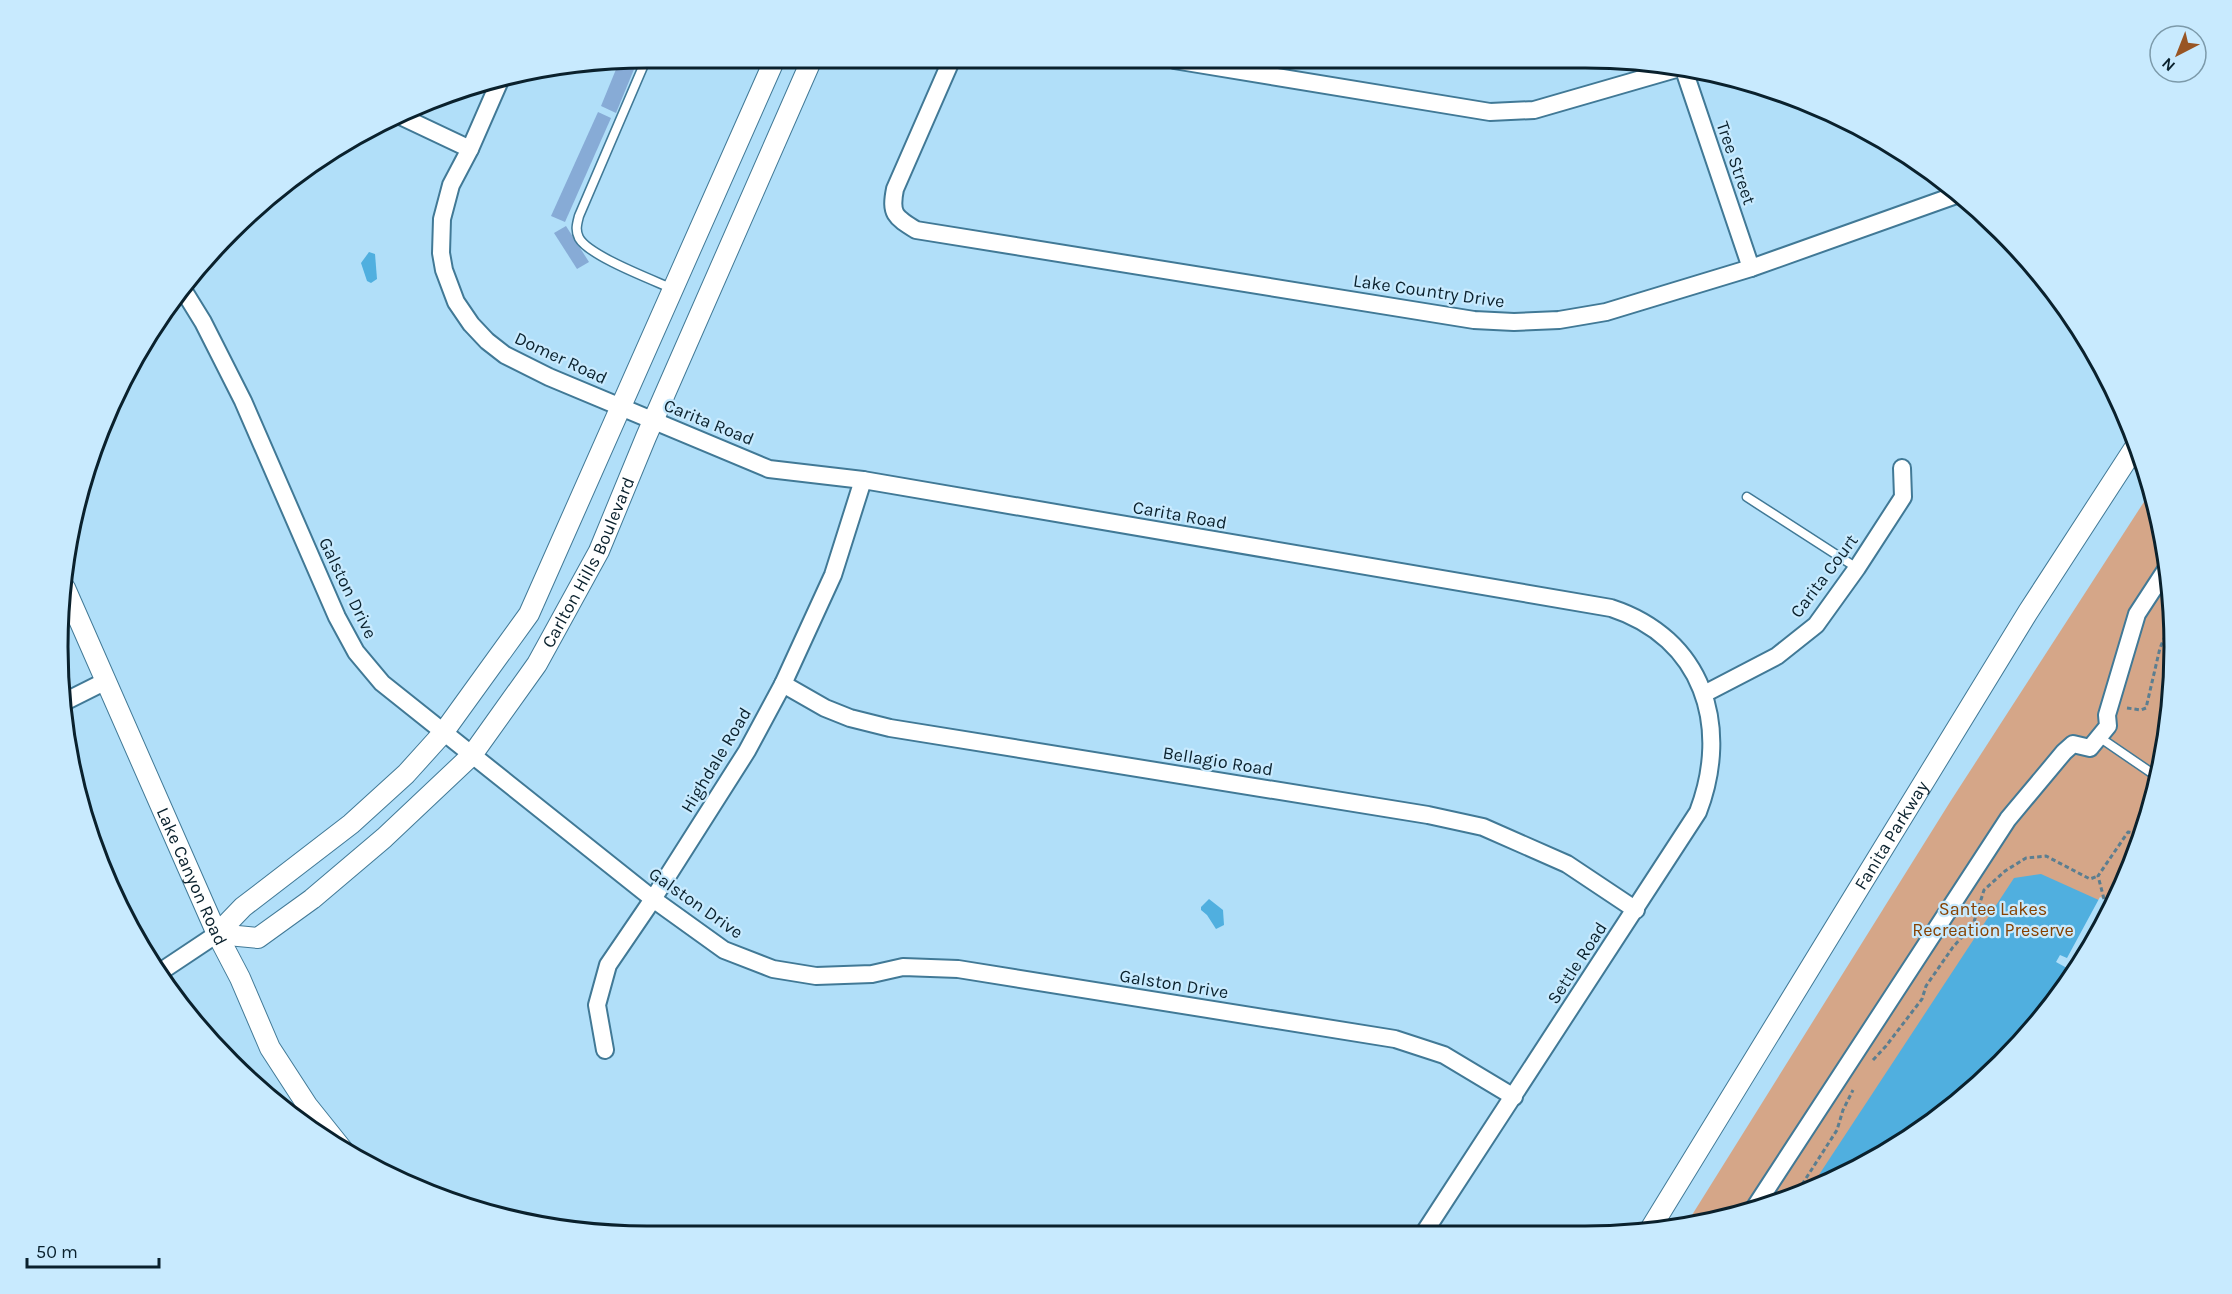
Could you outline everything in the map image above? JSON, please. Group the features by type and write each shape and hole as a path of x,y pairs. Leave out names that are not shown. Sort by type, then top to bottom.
{"street":[{"name":"Carlton Hills Boulevard","path":"165,969 217,934 243,907 351,824 406,774 442,733 529,614 771,68"},
{"name":"Carlton Hills Boulevard","path":"217,934 258,938 312,899 384,838 472,755 537,664 599,551 808,68"},
{"name":"Lake Country Drive","path":"948,68 895,189 892,207 898,219 916,230 1454,317 1514,322 1558,320 1606,312 1751,268 1950,197"},
{"path":"1223,68 1490,112 1534,110 1664,73"},
{"name":"Tree Street","path":"1686,77 1751,268"},
{"name":"Domer Road","path":"497,87 445,202 441,236 444,270 449,286 460,309 471,324 505,355 560,382 622,407"},
{"path":"408,120 470,149"},
{"name":"Galston Drive","path":"186,295 203,322 243,401 346,635 366,666 382,683 442,733 653,899 724,950 773,969 816,975 872,974 903,968 958,969 1386,1037 1444,1055 1514,1097"},
{"name":"Carita Road","path":"622,407 769,469 863,480 1611,608 1642,620 1672,643 1692,668 1704,694"},
{"name":"Fanita Parkway","path":"1654,1223 2028,612 2131,453"},
{"name":"Carita Court","path":"1704,694 1776,656 1816,625 1857,568 1903,497 1902,468"},
{"name":"Highdale Road","path":"605,1050 597,1005 608,965 747,751 783,684 833,575 863,480"},
{"path":"1760,1199 2008,819 2064,752 2073,744 2090,748 2108,726 2110,705 2137,614 2161,578"},
{"name":"Lake Canyon Road","path":"70,599 104,682 270,1048 307,1105 329,1131"},
{"path":"70,699 104,682"},
{"name":"Bellagio Road","path":"783,684 825,708 850,718 890,728 1428,815 1483,827 1567,864 1636,910"},
{"name":"Settle Road","path":"1429,1226 1698,812 1710,771 1712,745 1711,727 1704,694"}],"lane":[{"path":"642,68 579,216 576,231 582,243 596,254 674,289"},
{"path":"1747,497 1857,568"},
{"path":"2099,737 2150,772"}],"path":[{"path":"2110,705 2141,710 2146,708 2164,639"},
{"path":"1872,1061 1922,999 1926,986 1953,947 1973,925 1984,890 2005,871 2026,858 2046,856 2090,879 2098,876 2128,832 2134,833"},
{"path":"2098,876 2104,898"},
{"path":"1803,1184 1837,1130 1843,1110 1854,1089"}],"green space":[{"name":"Santee Lakes Recreation Preserve","path":"2146,499 2160,571 2163,609 2163,685 2160,723 2145,797 2134,833 2105,903 2067,969 2045,1000 1995,1057 1938,1107 1907,1129 1875,1149 1807,1182 1735,1207 1691,1216 1950,802"}],"water":[{"path":"369,252 375,254 377,279 371,283 367,281 361,263"},
{"path":"2041,874 2105,903 2087,937 2045,1000 1995,1057 1938,1107 1907,1129 1875,1149 1817,1177 2014,878"},
{"path":"1209,899 1223,910 1224,925 1216,929 1201,910"}],"pier":[{"path":"2100,897 2106,900 2067,968 2056,962 2060,955 2067,958"}],"building":[{"path":"634,68 616,113 601,106 616,69"},
{"path":"598,112 611,118 565,222 551,216"},
{"path":"566,226 589,262 577,269 554,233"}]}
